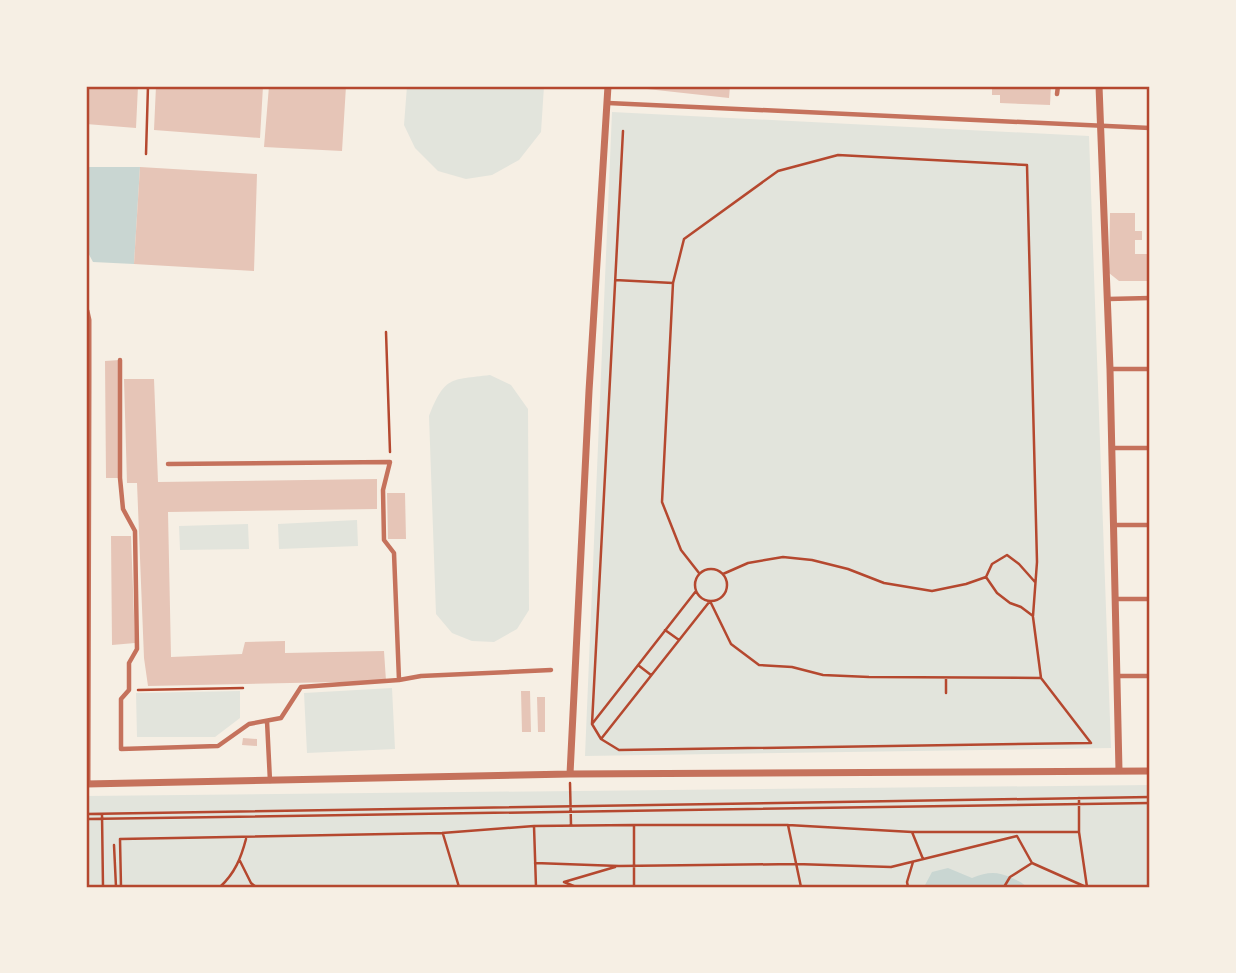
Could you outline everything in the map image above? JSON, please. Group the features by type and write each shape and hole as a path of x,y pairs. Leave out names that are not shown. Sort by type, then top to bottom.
{"street":[{"path":"570,774 608,86"},
{"path":"1100,86 1110,369 1119,771"},
{"path":"86,311 86,784 570,774 1150,771"}],"lane":[{"path":"1057,94 1058,86"},
{"path":"607,103 1150,128"},
{"path":"1108,299 1150,298"},
{"path":"120,360 121,488 123,509 135,531 137,649 129,663 129,690 121,699 121,749 218,746 249,724 281,718 301,687 421,676 551,670"},
{"path":"1110,369 1150,369"},
{"path":"1112,448 1150,448"},
{"path":"168,464 390,462 383,490 384,540 394,553 399,680"},
{"path":"1114,524 1150,525"},
{"path":"1115,599 1150,599"},
{"path":"1117,676 1150,676"},
{"path":"267,721 270,780"}],"path":[{"path":"146,154 148,86"},
{"path":"623,131 592,724 601,739 619,750 1091,743 1041,678 1033,617 1037,562 1027,165 838,155 778,171 684,239 673,283 662,502 681,550 699,573"},
{"path":"615,280 673,283"},
{"path":"386,332 390,462"},
{"path":"723,574 748,564 783,557 812,560 848,569 884,583 932,591 986,577 992,564 1007,555 1019,564 1035,583"},
{"path":"601,739 710,601 721,598 727,589 723,574 719,570 708,568 699,573 694,583 696,591 700,597 710,601 731,644 759,666 792,667 823,675 1041,678"},
{"path":"986,577 997,593 1033,617"},
{"path":"592,724 696,591"},
{"path":"665,630 679,640"},
{"path":"638,665 651,675"},
{"path":"946,678 946,693"},
{"path":"129,690 243,688"},
{"path":"570,774 571,825"},
{"path":"86,784 87,887"},
{"path":"86,814 1150,797"},
{"path":"1079,798 1079,832 1086,887"},
{"path":"86,820 1150,803"},
{"path":"102,814 103,887"},
{"path":"121,887 120,839 442,833 571,825 788,825 912,832 1079,832"},
{"path":"634,825 634,887"},
{"path":"788,825 801,887"},
{"path":"534,826 536,887"},
{"path":"912,832 923,859"},
{"path":"442,833 459,887"},
{"path":"535,863 891,867 1017,836 1032,863 1086,887"},
{"path":"220,887 240,860 246,837"},
{"path":"114,845 116,887"},
{"path":"240,860 251,883 256,887"},
{"path":"908,887 913,862"},
{"path":"1004,887 1010,877 1032,863"},
{"path":"576,887 564,882 619,866"}],"shaded area":[{"path":"407,86 544,86 541,132 519,160 492,175 466,179 438,171 415,148 404,125"},
{"path":"612,112 1089,136 1111,748 585,756"},
{"path":"86,167 140,167 134,264 93,262 86,249"},
{"path":"490,375 511,385 528,409 529,610 517,629 494,642 472,641 452,633 436,614 429,416 440,393 450,382"},
{"path":"357,520 358,546 279,549 278,524"},
{"path":"248,524 249,549 180,550 179,526"},
{"path":"392,688 395,749 307,753 304,693"},
{"path":"240,691 240,718 215,737 137,737 136,693"},
{"path":"1150,785 1150,887 86,887 86,796"},
{"path":"948,868 972,878 997,873 1027,887 924,887 932,872"}],"building":[{"path":"86,86 138,86 136,128 86,124"},
{"path":"156,86 263,86 260,138 154,130"},
{"path":"269,86 346,86 342,151 264,147"},
{"path":"647,86 730,86 729,98 647,89"},
{"path":"992,86 1051,86 1050,105 1000,103 1000,95 992,95"},
{"path":"140,167 257,174 254,271 134,264"},
{"path":"1110,213 1135,213 1135,231 1142,231 1142,240 1135,240 1135,254 1150,254 1150,281 1119,281 1109,273"},
{"path":"120,360 120,478 106,478 105,361"},
{"path":"124,379 154,379 158,482 377,479 377,509 168,512 171,657 242,654 245,642 285,641 285,653 384,651 386,681 148,686 144,658 137,483 127,483"},
{"path":"387,493 405,493 406,539 388,539"},
{"path":"111,536 131,536 135,643 112,645"},
{"path":"521,691 530,691 531,732 522,732"},
{"path":"537,697 545,697 545,732 538,732"},
{"path":"243,738 257,739 257,746 242,745"}]}
